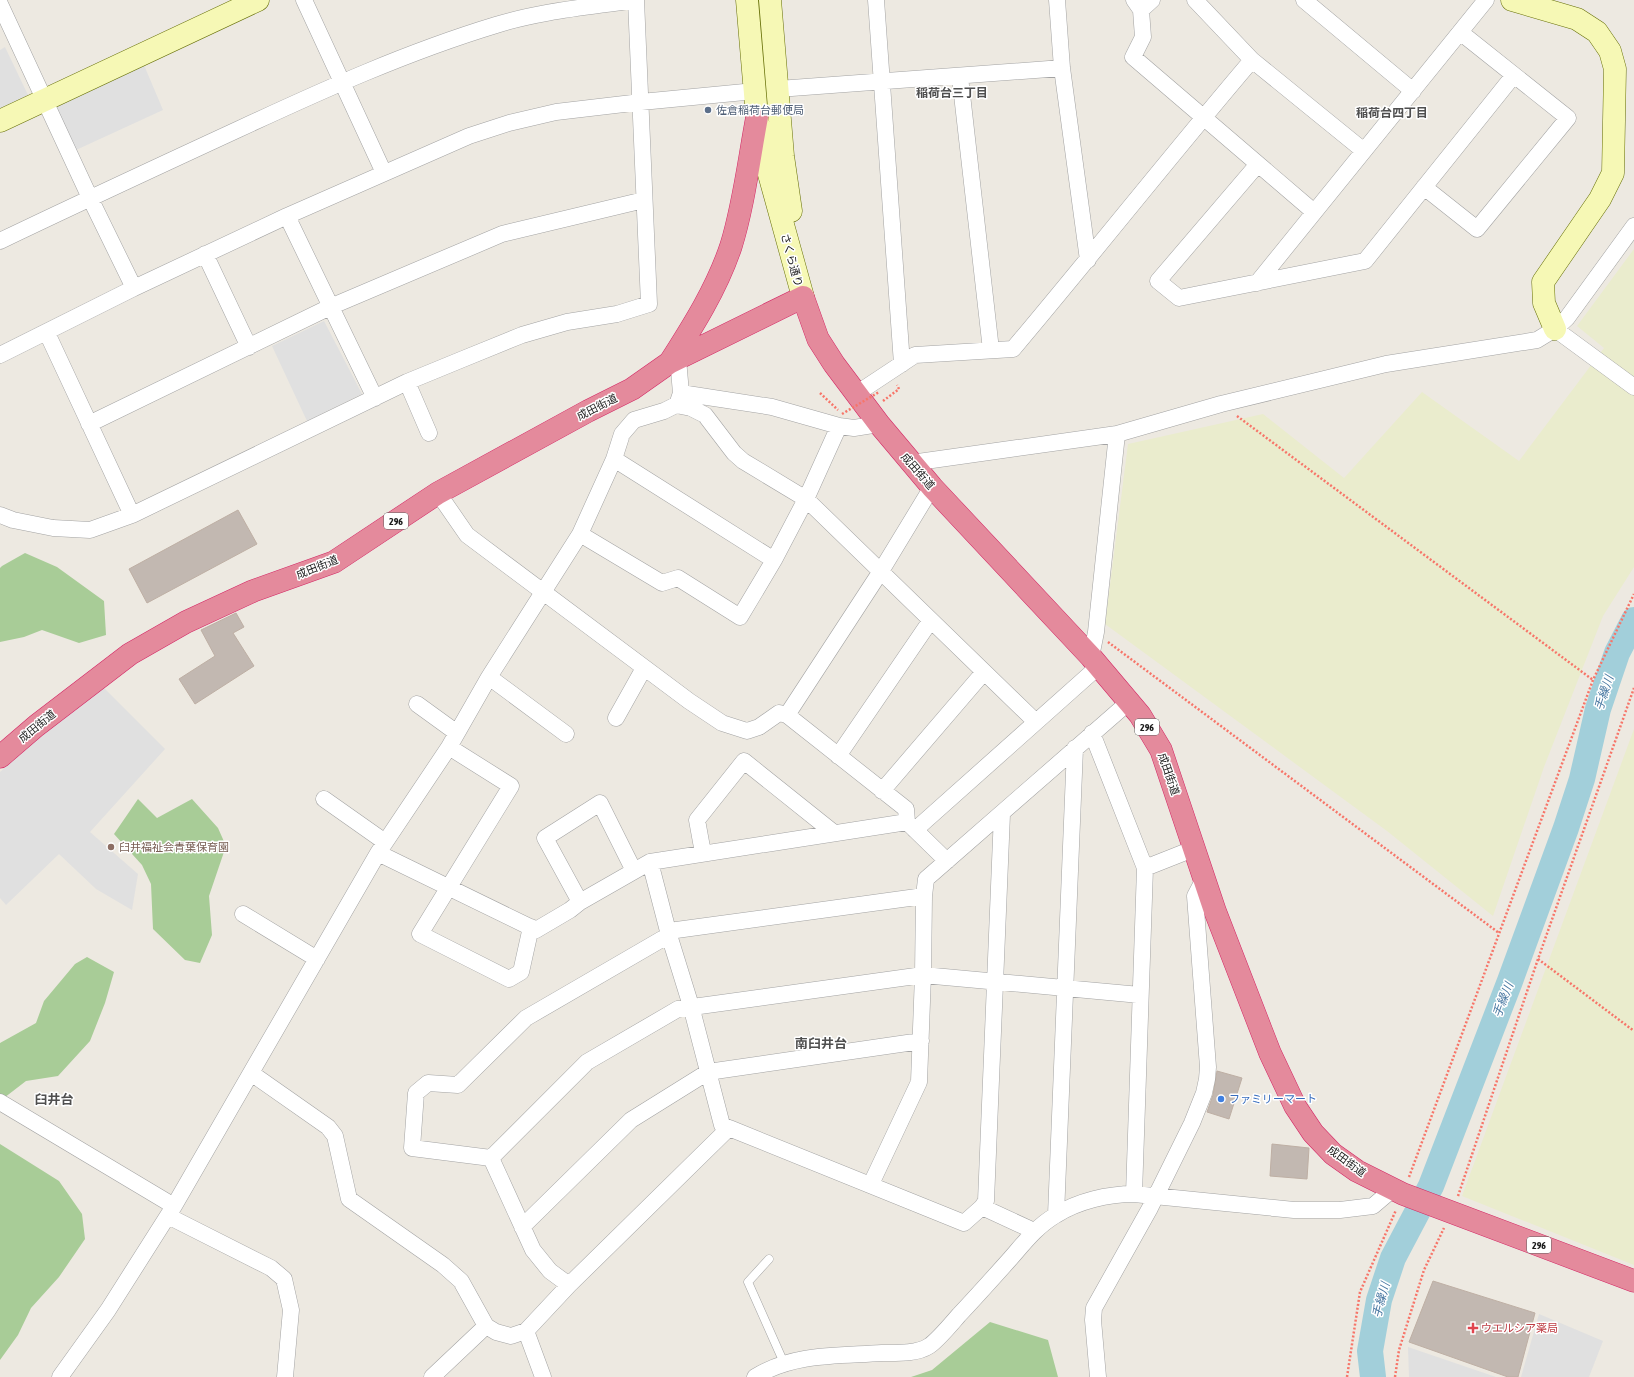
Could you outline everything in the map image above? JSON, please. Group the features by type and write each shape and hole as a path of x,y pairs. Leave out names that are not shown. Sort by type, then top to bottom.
{"highway":[{"path":"673,361 716,282 730,246 740,208 757,116"},
{"name":"成田街道","path":"0,757 36,726 130,654 186,622 253,591 334,562 438,493 588,411 632,389 673,361 802,297 818,339 834,364 878,424 932,487 1095,662 1130,701 1140,715 1161,750 1204,879 1270,1053 1295,1106 1313,1133 1333,1154 1357,1171 1401,1193 1634,1281"}],"street":[{"path":"6,0 0,3 90,198 134,288"},
{"path":"0,121 46,101 258,0"},
{"path":"304,0 384,173"},
{"path":"0,241 342,82 414,52 498,24 554,12 636,0 649,304 617,314 567,322 522,335 407,382 132,515 90,530 53,528 13,520 0,515"},
{"name":"さくら通り","path":"747,0 757,116 764,156 802,297"},
{"name":"さくら通り","path":"770,0 783,156 802,297"},
{"path":"876,0 902,364"},
{"path":"1056,0 1062,68 1088,260"},
{"path":"1195,0 1252,60 1364,151"},
{"path":"1304,0 1413,91"},
{"path":"1257,283 1486,0"},
{"path":"1512,0 1578,19 1597,32 1610,51 1615,69 1612,173 1600,199 1543,282 1544,303 1555,329 1634,387"},
{"path":"1142,3 1143,37 1133,58 1314,212"},
{"path":"1424,187 1477,229 1568,118 1460,32"},
{"path":"856,394 915,355 1013,348 1088,260 1252,60"},
{"path":"778,89 1062,68"},
{"path":"1258,164 1158,281 1179,298 1366,261 1514,75"},
{"path":"960,76 991,350"},
{"path":"0,355 205,254 287,216 469,136 509,123 556,112 755,91"},
{"path":"89,424 330,307 502,234 644,200"},
{"path":"287,216 375,398"},
{"path":"911,462 1117,434 1221,404 1386,364 1537,340 1555,329 1567,318 1634,226"},
{"path":"205,254 249,347"},
{"path":"47,333 132,515"},
{"path":"673,361 679,399 704,415 729,448 743,461 806,499 1036,722"},
{"path":"407,382 429,433"},
{"path":"60,1377 108,1310 171,1211 382,847 449,747 489,677 580,534 614,459 622,434 634,420 664,411 679,399 772,407 840,420 854,428 878,424"},
{"path":"580,534 662,583 678,578 740,617 774,560 806,499 840,420"},
{"path":"324,799 382,847 449,886 536,930 570,910 580,902 650,862 834,833 911,826 1036,722 1095,662 1096,632 1117,434"},
{"path":"614,459 774,560"},
{"path":"786,716 881,571 932,487"},
{"path":"438,493 467,535 688,701 722,724 747,730 759,727 779,713 786,716 906,809 911,826 947,861"},
{"path":"838,756 931,620"},
{"path":"616,718 644,668"},
{"path":"882,791 984,672"},
{"path":"489,677 566,734"},
{"path":"871,1184 919,1082 924,896 926,879 1130,701"},
{"path":"417,704 457,733"},
{"path":"1092,733 1145,868 1134,1194"},
{"path":"449,747 511,786 420,934 508,979 521,972 531,927"},
{"path":"1056,1215 1075,748"},
{"path":"703,853 697,820 744,761 834,833"},
{"path":"580,902 545,838 600,803 634,872"},
{"path":"650,862 691,1006 722,1125 871,1184 964,1223 982,1207 986,1201 1002,814"},
{"path":"1145,868 1194,849"},
{"path":"1098,1377 1093,1320 1094,1308 1155,1197 1192,1123 1207,1079 1208,1067 1195,896 1204,879"},
{"path":"491,1158 412,1148 416,1093 428,1083 458,1085 526,1018 669,933 924,896"},
{"path":"242,914 317,959"},
{"path":"491,1158 587,1062 678,1009 923,975 1140,995"},
{"path":"522,1227 631,1120 708,1072 921,1041"},
{"path":"251,1073 328,1128 335,1136 349,1199 443,1265 461,1281 486,1326 496,1332 511,1336 526,1331 569,1285 729,1128"},
{"path":"0,1102 171,1211 271,1268 284,1279 291,1310 285,1377"},
{"path":"491,1158 533,1250 550,1271 569,1285"},
{"path":"755,1377 763,1372 784,1364 819,1356 901,1353 929,1346 970,1304 1034,1231 1056,1215 1084,1202 1117,1194 1134,1194 1294,1210 1340,1210 1373,1206 1401,1193"},
{"path":"982,1207 1034,1231"},
{"path":"432,1377 486,1326"},
{"path":"526,1331 543,1377"}],"lane":[{"path":"768,1259 748,1282 784,1364"}],"path":[{"path":"820,393 840,420 880,392"},
{"path":"1221,404 1593,680"},
{"path":"1347,1377 1360,1292 1401,1193 1593,680 1634,594"},
{"path":"1096,632 1499,933"},
{"path":"1395,1377 1399,1350 1424,1270 1448,1210 1634,688"},
{"path":"1538,959 1634,1031"}],"green space":[{"path":"1634,249 1634,567 1603,616 1544,767 1493,916 1387,831 1105,624 1128,444 1263,414 1344,478 1422,392 1519,461 1604,348 1577,326"},
{"path":"25,553 57,567 104,601 106,635 79,643 42,630 24,637 0,642 0,568"},
{"path":"1634,729 1634,1265 1462,1196"},
{"path":"138,799 157,818 192,799 218,828 226,846 209,896 212,935 200,963 185,960 153,929 151,884 142,865 114,834"},
{"path":"87,957 114,972 105,1003 90,1041 58,1076 26,1081 0,1101 0,1043 36,1023 44,1001 75,964"},
{"path":"0,1144 59,1181 82,1214 85,1239 59,1277 31,1308 18,1335 0,1360"},
{"path":"990,1322 1048,1340 1058,1377 911,1377 932,1370"}],"shaded area":[{"path":"5,47 28,95 0,109 0,50"},
{"path":"144,65 163,110 76,150 56,106"},
{"path":"324,321 362,394 307,421 272,346"},
{"path":"100,684 165,749 90,832 138,874 132,910 96,889 59,854 6,905 0,898 0,772"},
{"path":"1539,1314 1603,1341 1589,1377 1521,1377"},
{"path":"1408,1347 1496,1377 1409,1377"}],"building":[{"path":"238,510 257,544 147,603 129,569"},
{"path":"236,613 244,627 233,633 254,666 195,704 179,679 215,656 201,630"},
{"path":"1217,1071 1242,1078 1229,1119 1207,1112 1213,1095"},
{"path":"1272,1144 1309,1148 1307,1179 1270,1176"},
{"name":"ウエルシア薬局","path":"1433,1281 1535,1313 1518,1377 1508,1377 1409,1342"}],"waterway":[{"name":"手繰川","path":"1373,1377 1370,1351 1379,1300 1393,1258 1431,1186 1510,981 1566,828 1582,779 1598,709 1617,653 1634,620"}],"place":[{"name":"佐倉稲荷台郵便局","path":"708,110"},
{"name":"臼井福祉会青葉保育園","path":"111,847"},
{"name":"ファミリーマート","path":"1221,1099"},
{"name":"ウエルシア薬局","path":"1473,1328"}],"district":[{"name":"稲荷台三丁目","path":"952,93"},
{"name":"稲荷台四丁目","path":"1392,113"},
{"name":"南臼井台","path":"821,1043"},
{"name":"臼井台","path":"54,1099"}]}
